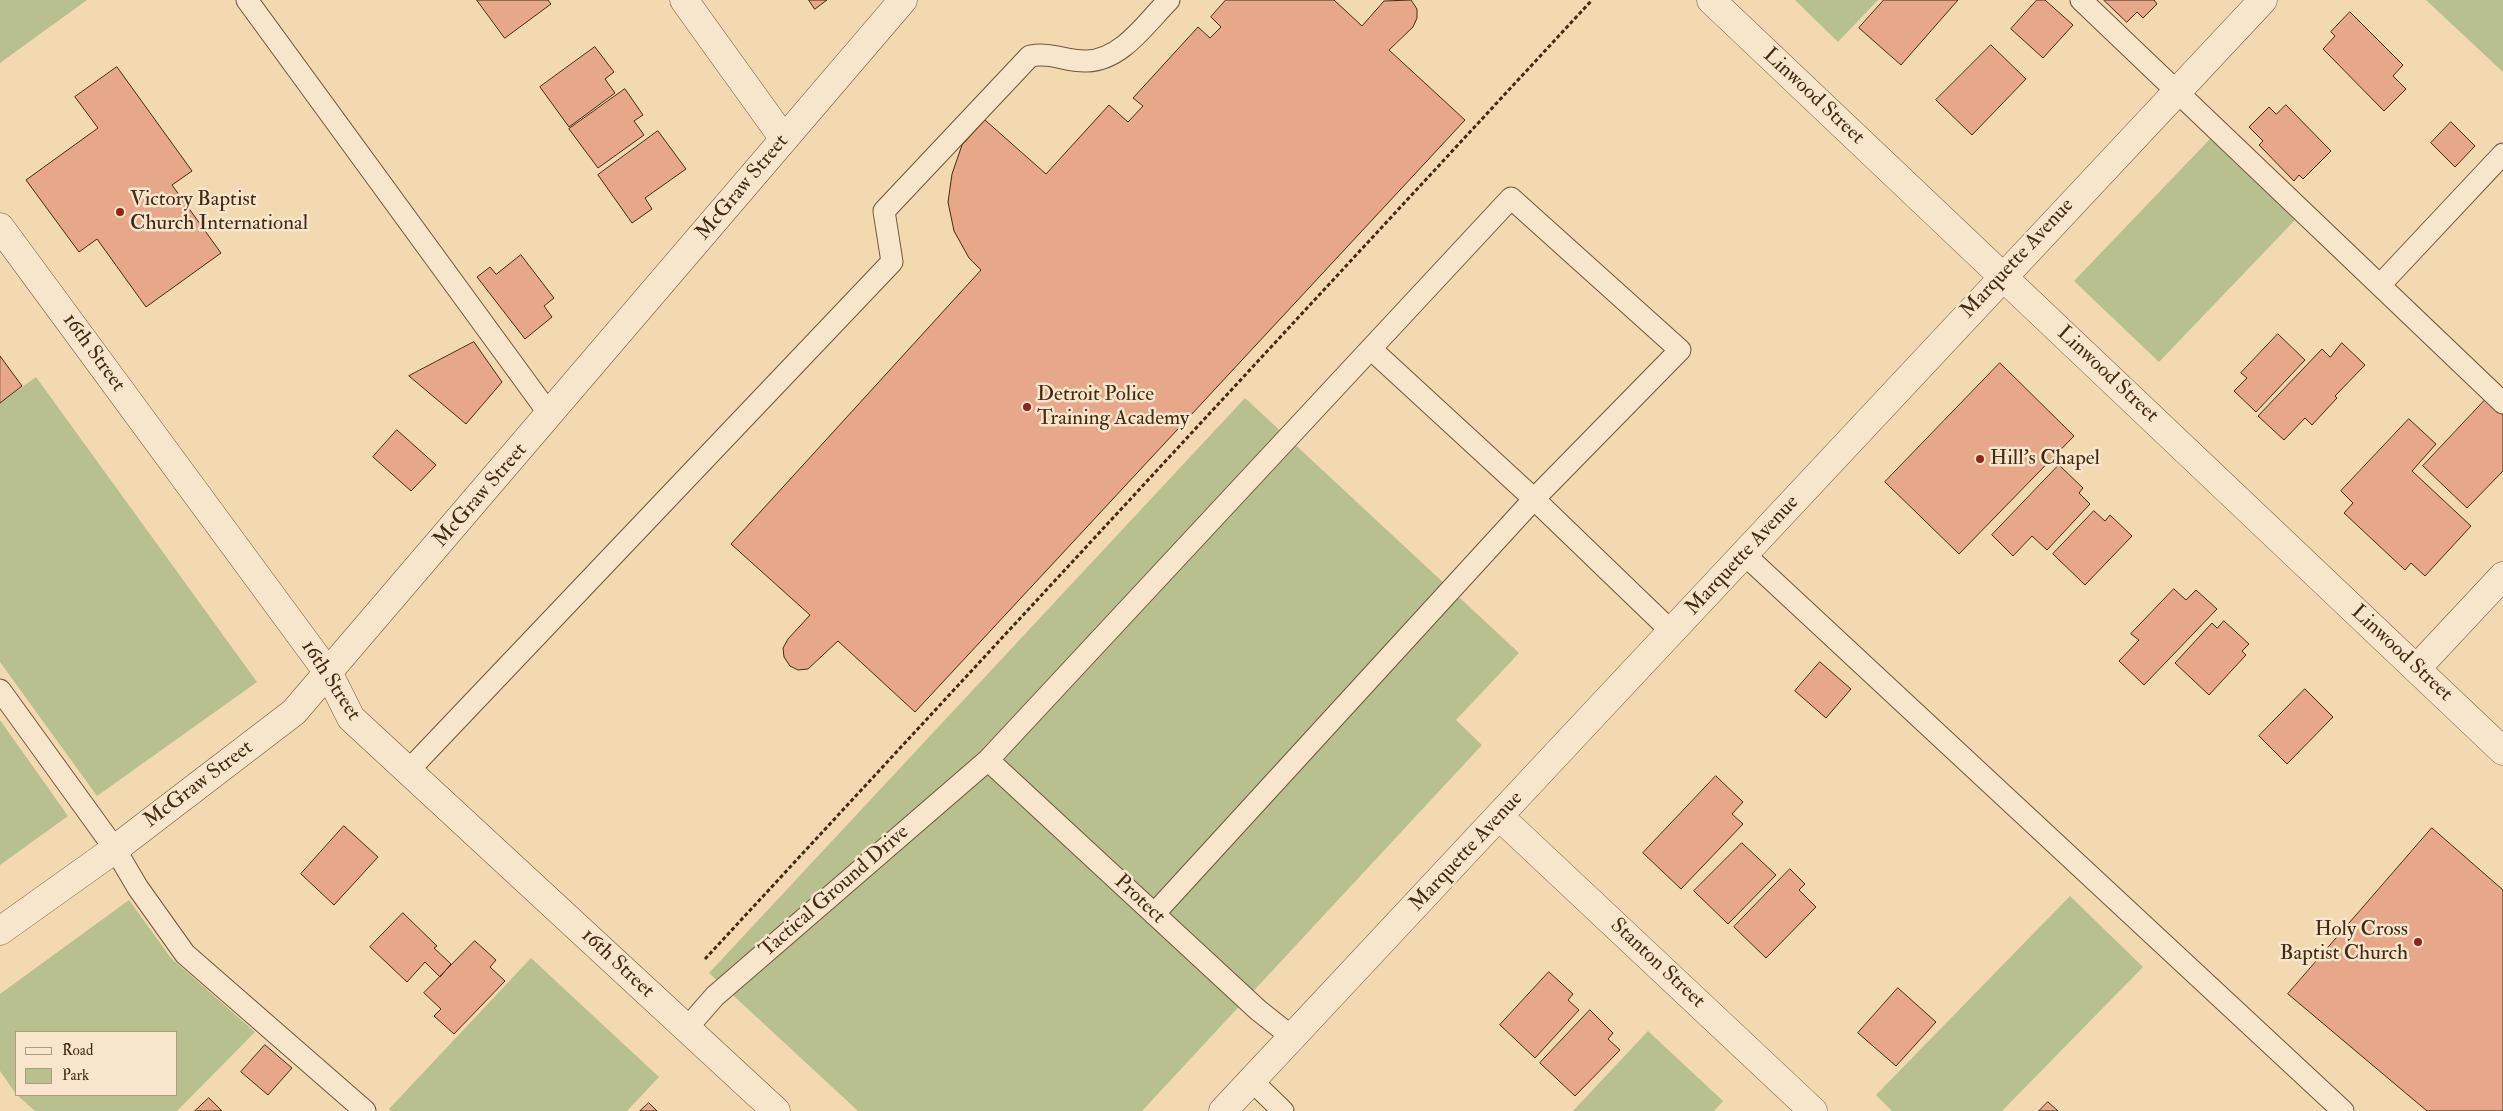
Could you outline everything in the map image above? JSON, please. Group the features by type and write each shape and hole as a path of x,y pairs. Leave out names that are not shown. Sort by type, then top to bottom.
{"street":[{"path":"684,0 784,139"},
{"name":"McGraw Street","path":"0,930 116,849 294,712 903,0"},
{"name":"Linwood Street","path":"1711,0 2503,750"},
{"name":"Marquette Avenue","path":"1222,1111 1500,817 2263,0"},
{"name":"16th Street","path":"0,227 328,674 350,718 776,1111"},
{"path":"2416,668 2503,576"},
{"name":"Stanton Street","path":"1500,817 1813,1111"}],"lane":[{"path":"248,0 550,414"},
{"path":"408,771 892,262 884,211 1030,56 1045,53 1088,61 1117,53 1169,0"},
{"path":"2081,0 2503,403"},
{"path":"2380,285 2503,154"},
{"name":"Tactical Ground Drive","path":"687,1028 715,996 988,760 1511,198 1680,350 1534,498"},
{"path":"1371,349 1534,498 1672,632"},
{"path":"1154,914 1534,498"},
{"path":"1744,554 2343,1111"},
{"path":"0,690 116,849 138,888 186,954 364,1111"},
{"name":"Protect","path":"988,760 1258,1010 1292,1037"},
{"path":"1251,1080 1283,1111"}],"path":[{"path":"698,966 1592,0"}],"green space":[{"path":"0,0 87,0 0,63"},
{"path":"1795,0 1878,0 1838,42"},
{"path":"2426,0 2503,0 2503,72"},
{"path":"2210,139 2295,220 2159,362 2074,281"},
{"path":"36,377 257,682 97,796 0,662 0,403"},
{"path":"1245,398 1519,653 1456,720 1482,745 1142,1111 858,1111 709,973"},
{"path":"0,720 68,816 0,865"},
{"path":"2070,896 2143,967 2002,1111 1892,1111 1876,1095"},
{"path":"129,900 171,958 255,1032 177,1111 35,1111 18,1096 178,1096 178,1031 15,1031 15,1093 0,1071 0,994"},
{"path":"531,958 659,1077 627,1111 391,1111 389,1109"},
{"path":"1648,1031 1723,1101 1714,1111 1573,1111"}],"building":[{"path":"477,0 548,0 551,4 505,38"},
{"path":"809,0 827,0 815,9"},
{"name":"Detroit Police Training Academy","path":"1226,0 1334,0 1362,26 1384,1 1411,0 1417,9 1417,18 1413,27 1389,50 1465,120 915,712 838,641 808,669 798,670 790,666 784,657 783,648 788,639 810,615 731,544 981,270 969,258 954,231 948,202 952,174 962,145 985,120 1046,174 1109,105 1128,122 1143,106 1133,98 1198,27 1210,38 1221,27 1211,17"},
{"path":"1884,0 1958,0 1901,65 1859,28"},
{"path":"2037,0 2045,0 2073,25 2043,58 2011,29"},
{"path":"2104,0 2154,0 2157,4 2143,18 2137,12 2127,22"},
{"path":"2350,12 2403,65 2393,76 2406,89 2384,111 2323,49 2335,36 2331,32"},
{"path":"1991,45 2026,79 1972,135 1936,100"},
{"path":"595,47 614,72 605,79 615,93 569,127 540,87"},
{"name":"Victory Baptist Church International","path":"117,67 192,171 172,185 221,253 146,307 97,239 79,252 26,180 98,128 75,97"},
{"path":"625,89 643,115 634,121 644,135 598,168 569,129"},
{"path":"2286,105 2331,151 2303,179 2299,175 2294,181 2259,145 2263,141 2249,127 2269,107 2276,114"},
{"path":"2451,122 2475,146 2455,167 2431,143"},
{"path":"658,131 686,169 645,198 652,209 632,223 598,175"},
{"path":"521,255 554,298 544,306 552,317 525,339 477,277 490,267 496,274"},
{"path":"2278,334 2305,360 2256,412 2234,391 2247,378 2241,373"},
{"path":"474,342 502,382 466,424 409,376"},
{"path":"2342,343 2365,365 2335,396 2337,398 2312,425 2305,418 2284,440 2258,416 2322,349 2330,357"},
{"path":"0,356 22,386 0,403"},
{"name":"Hill's Chapel","path":"2000,363 2074,436 1959,554 1885,482"},
{"path":"2486,399 2503,415 2503,471 2467,508 2423,466"},
{"path":"2409,419 2436,444 2412,471 2471,526 2425,576 2411,563 2405,570 2344,513 2353,503 2341,491"},
{"path":"397,430 436,465 411,491 373,457"},
{"path":"2059,465 2083,488 2079,493 2090,504 2047,550 2032,536 2013,556 1992,535"},
{"path":"2094,511 2105,521 2110,515 2132,536 2085,585 2053,554"},
{"path":"2174,589 2186,600 2196,590 2217,609 2144,685 2119,661 2139,640 2131,634"},
{"path":"2224,621 2249,644 2242,651 2246,655 2209,695 2175,663 2212,623 2217,628"},
{"path":"1820,662 1851,689 1826,718 1795,691"},
{"path":"2305,689 2333,717 2287,764 2259,736"},
{"path":"1716,776 1743,802 1732,814 1743,824 1681,889 1643,853"},
{"path":"344,826 378,857 334,905 301,874"},
{"name":"Holy Cross Baptist Church","path":"2432,828 2503,890 2503,1111 2427,1111 2288,994"},
{"path":"1742,843 1776,875 1728,924 1694,891"},
{"path":"1790,869 1805,884 1799,890 1816,907 1766,958 1734,927"},
{"path":"403,913 437,946 434,948 451,964 440,977 425,962 407,982 370,947"},
{"path":"475,941 496,960 490,967 505,981 454,1034 434,1016 441,1009 424,993"},
{"path":"1549,972 1573,994 1568,1000 1579,1010 1535,1058 1500,1025"},
{"path":"1898,988 1936,1022 1896,1066 1858,1033"},
{"path":"1590,1010 1613,1033 1608,1039 1620,1050 1575,1096 1540,1063"},
{"path":"265,1045 292,1068 268,1095 241,1072"},
{"path":"209,1098 222,1111 195,1111"},
{"path":"2048,1102 2058,1111 2039,1111"},
{"path":"649,1103 657,1111 640,1111"}],"place":[{"name":"Victory Baptist Church International","path":"120,212"},
{"name":"Detroit Police Training Academy","path":"1027,407"},
{"name":"Hill's Chapel","path":"1980,459"},
{"name":"Holy Cross Baptist Church","path":"2418,942"}]}
